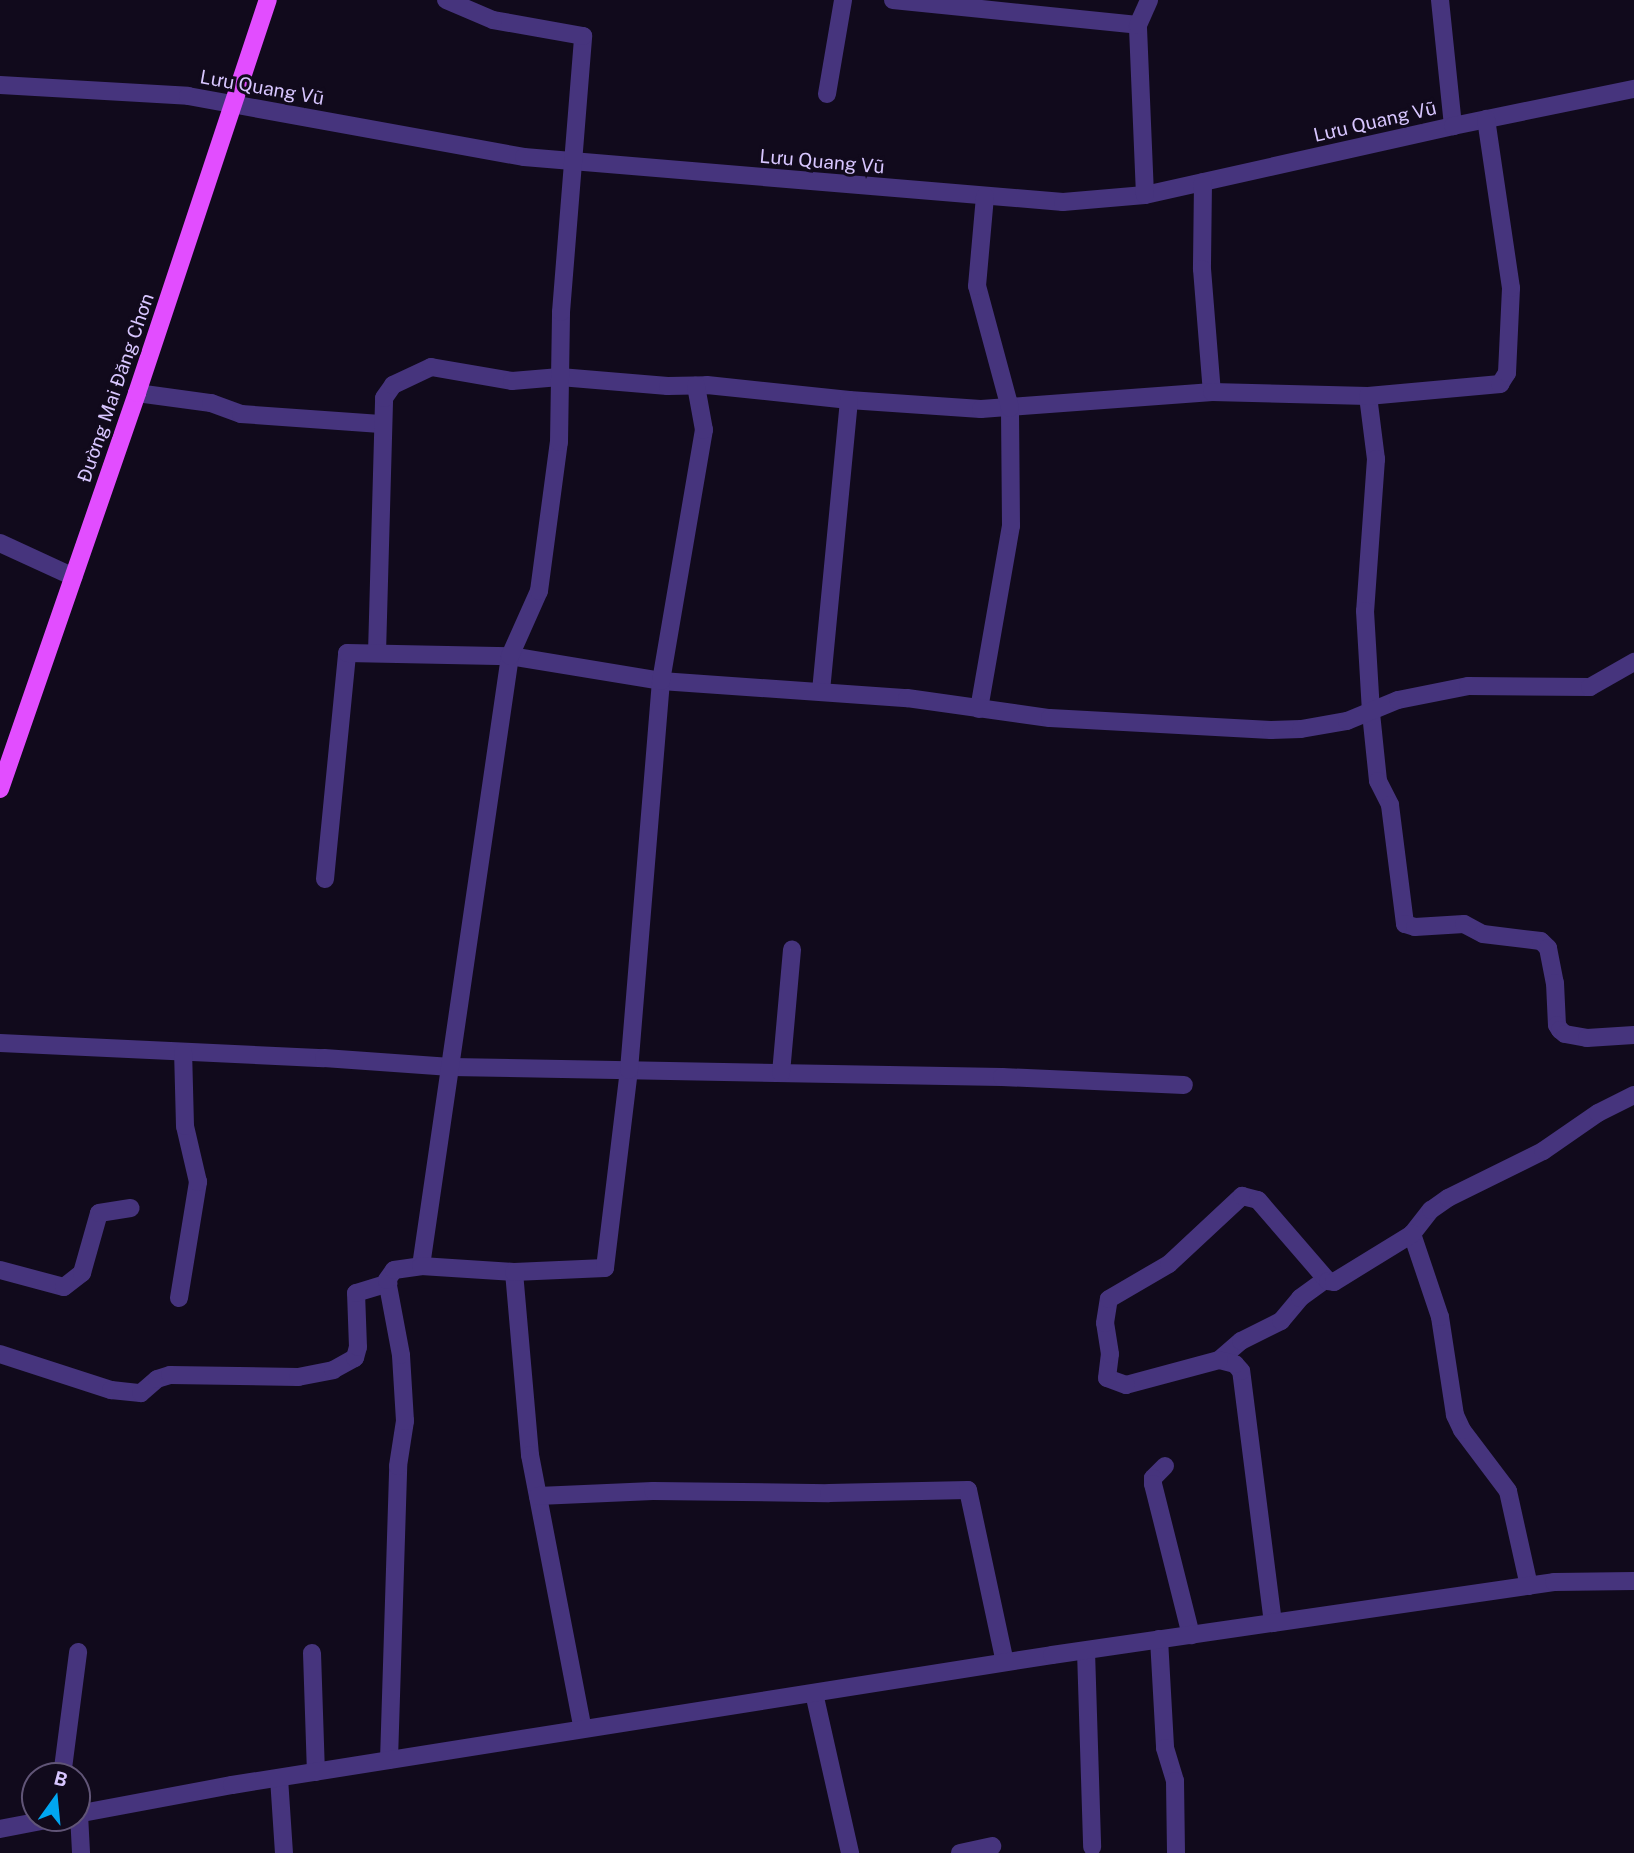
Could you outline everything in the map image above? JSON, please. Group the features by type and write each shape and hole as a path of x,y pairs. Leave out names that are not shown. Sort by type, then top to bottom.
{"main road":[{"name":"Đường Mai Đăng Chơn","path":"0,789 137,393 268,0"}],"street":[{"path":"421,1266 510,656 539,591 559,442 561,312 583,36 493,20 446,0"},
{"path":"827,94 843,0"},
{"path":"893,0 1138,25"},
{"path":"1145,195 1138,25 1149,0"},
{"path":"1440,0 1453,126"},
{"name":"Lưu Quang Vũ","path":"0,85 188,96 232,102 524,157 1063,202 1145,195 1453,126 1634,89"},
{"path":"377,653 381,424 389,389 431,367 512,381 560,377 940,407 1010,408 1212,392 1368,396 1495,386 1503,381 1507,373 1511,288 1486,119"},
{"path":"1203,182 1202,269 1212,392"},
{"path":"978,709 1011,526 1010,408 977,286 985,196"},
{"path":"389,1760 398,1466 405,1421 401,1355 388,1283 394,1270 421,1266 514,1272 605,1268 629,1070 661,681 704,430 696,386"},
{"path":"137,393 211,403 241,414 381,424"},
{"path":"1368,396 1376,458 1365,611 1371,713 1378,781 1390,805 1405,925 1464,925 1483,934 1541,941 1548,948 1553,971 1557,1025 1560,1030 1564,1034 1587,1038 1634,1035"},
{"path":"821,691 849,400"},
{"path":"0,544 74,577"},
{"path":"324,879 347,653 510,656 661,681 908,698 978,709 1135,724 1193,723 1271,730 1320,727 1371,713 1398,700 1468,686 1590,687 1634,663"},
{"path":"781,1073 792,949"},
{"path":"0,1043 451,1067 1002,1077 1184,1085"},
{"path":"179,1298 198,1182 185,1126 183,1052"},
{"path":"1326,1279 1300,1298 1281,1321 1241,1341 1219,1360 1126,1385 1107,1378 1110,1354 1105,1323 1109,1299 1170,1264 1242,1196 1258,1200 1326,1279 1334,1282 1412,1234 1431,1210 1448,1198 1543,1151 1598,1113 1634,1095"},
{"path":"0,1270 64,1287 82,1273 99,1213 131,1209"},
{"path":"1412,1234 1440,1317 1455,1415 1462,1430 1508,1491 1529,1586"},
{"path":"514,1272 530,1455 583,1729"},
{"path":"0,1353 111,1390 141,1393 158,1379 170,1376 298,1377 333,1370 355,1359 358,1347 356,1293 388,1283"},
{"path":"1219,1360 1235,1364 1243,1379 1273,1623"},
{"path":"1165,1466 1153,1478 1153,1483 1191,1635"},
{"path":"538,1496 653,1491 829,1493 968,1490 1005,1662"},
{"path":"91,1812 279,1778 1005,1662 1529,1586 1634,1581"},
{"path":"1159,1639 1163,1730 1175,1781 1176,1853"},
{"path":"64,1762 78,1651"},
{"path":"1086,1651 1092,1847"},
{"path":"312,1653 316,1772"},
{"path":"814,1693 850,1853"},
{"path":"279,1778 284,1853"},
{"path":"0,1829 21,1825"},
{"path":"79,1832 81,1853"},
{"path":"960,1853 992,1846"}]}
